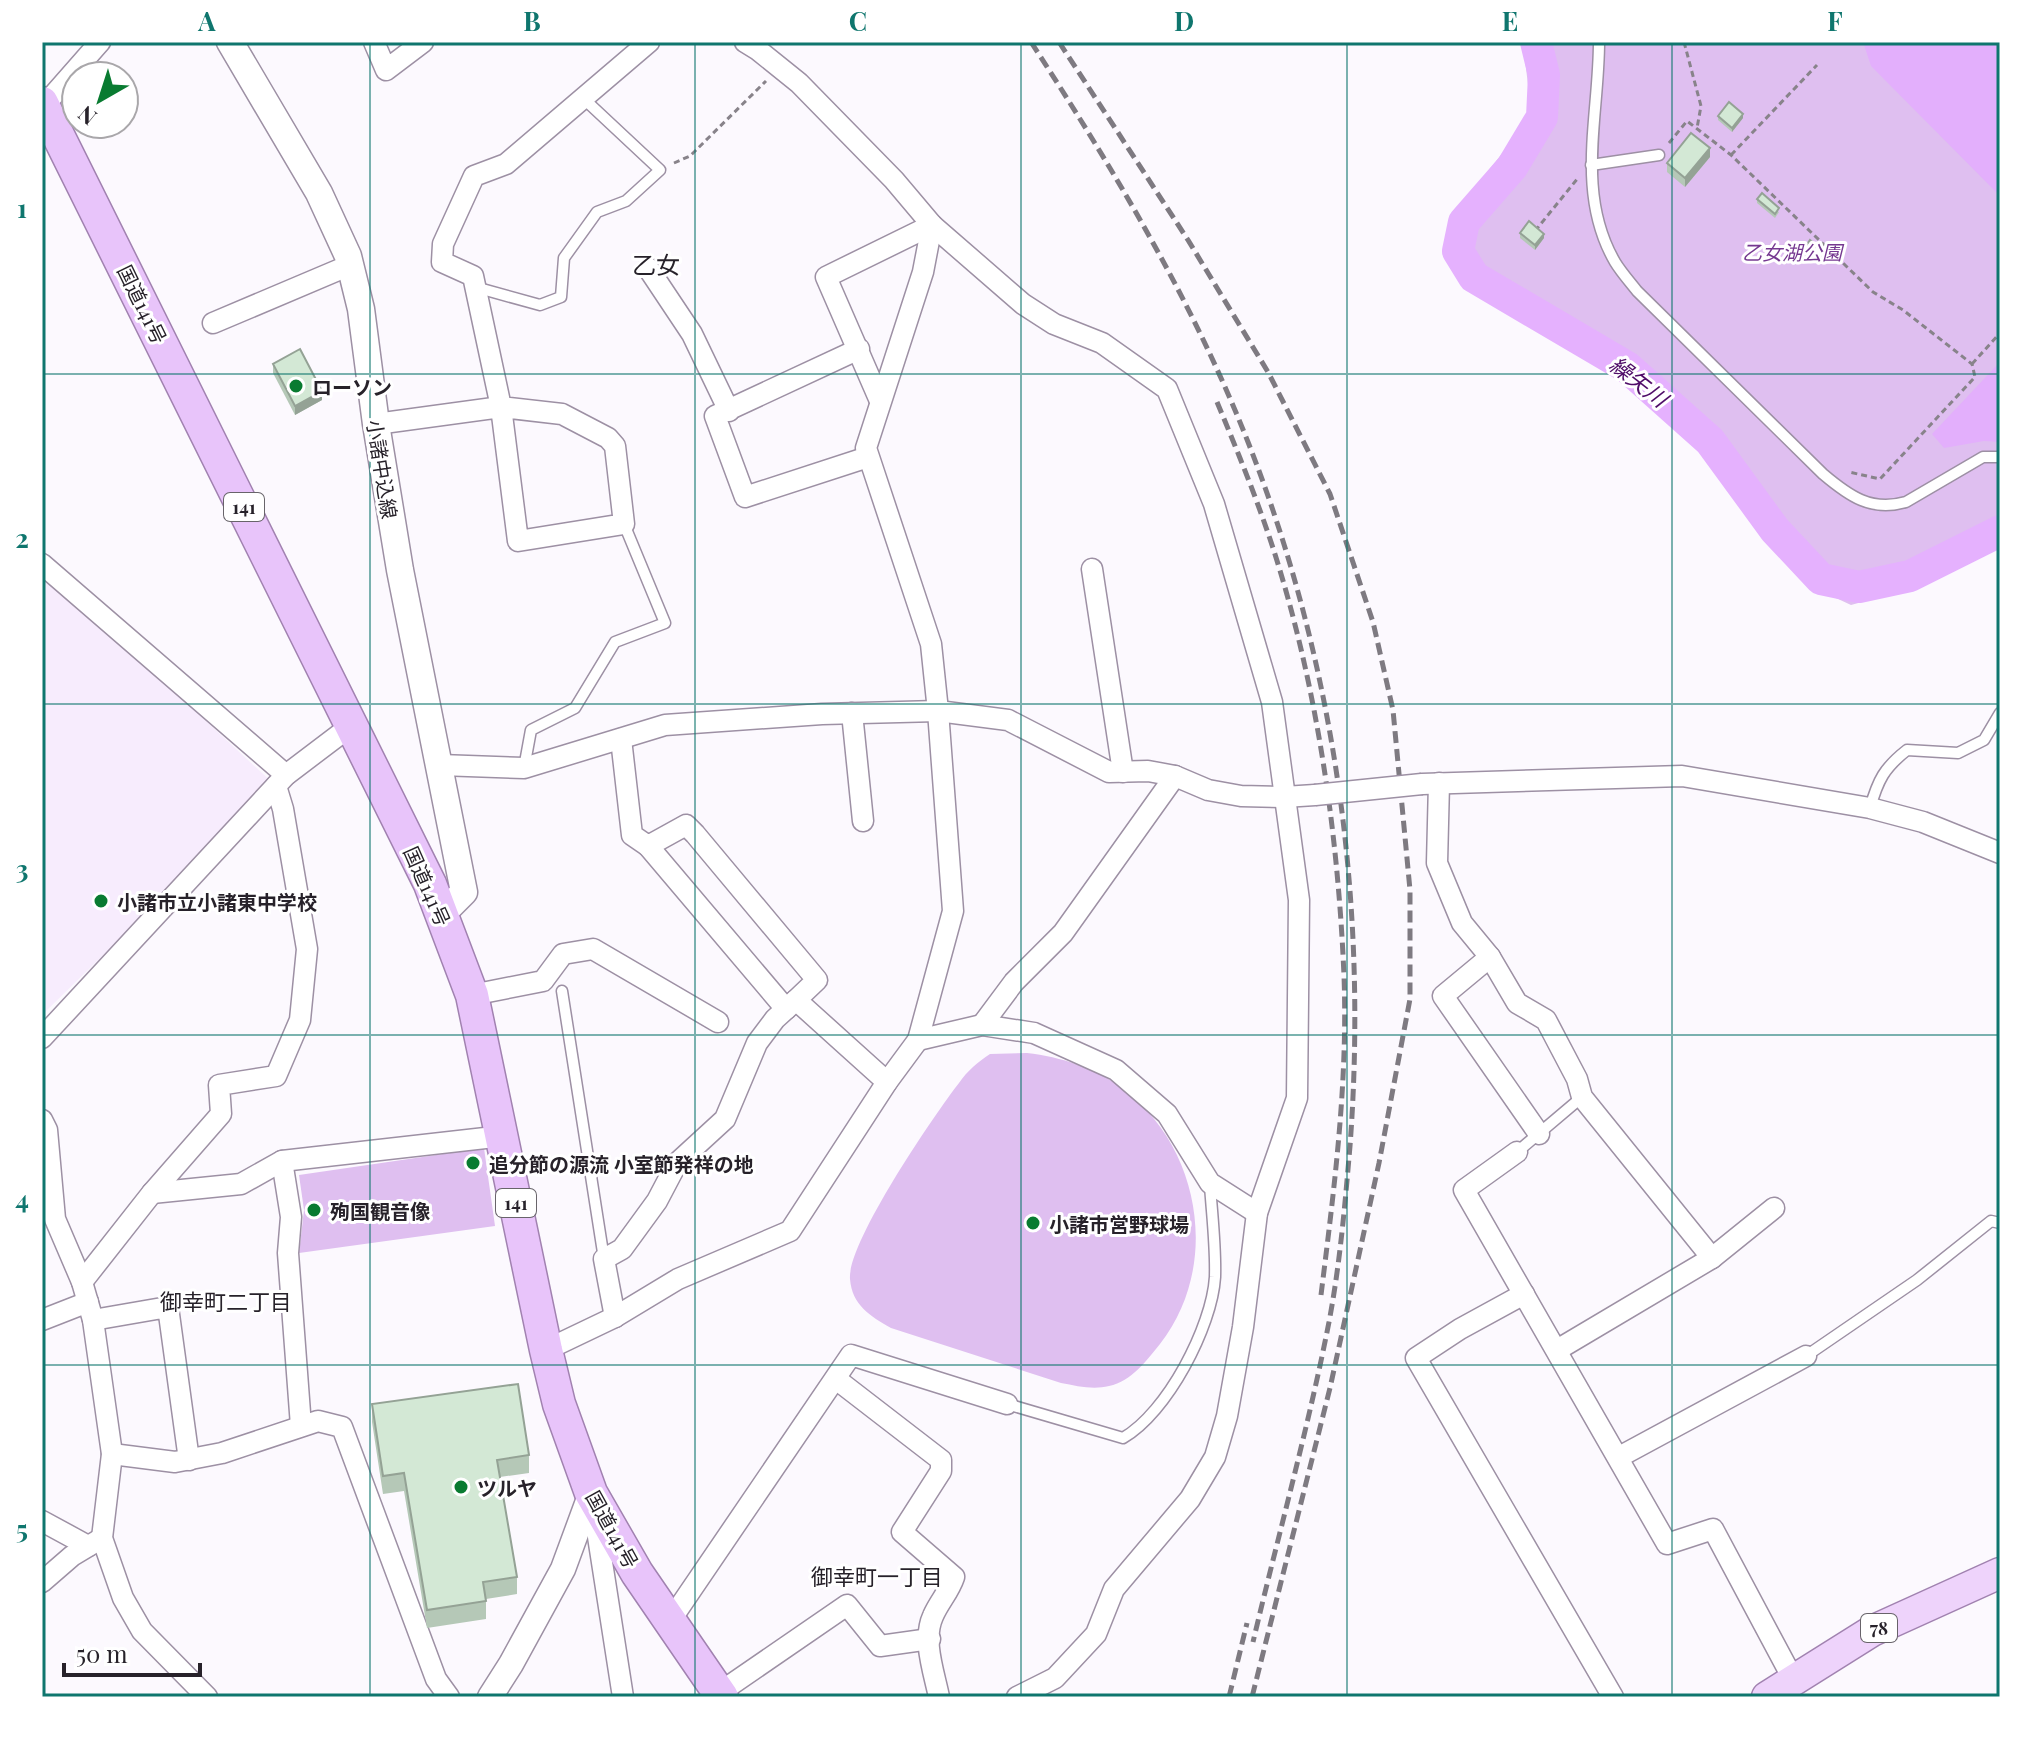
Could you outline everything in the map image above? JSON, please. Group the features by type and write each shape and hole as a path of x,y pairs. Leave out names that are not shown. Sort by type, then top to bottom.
{"highway":[{"name":"国道141号","path":"43,106 352,725 442,914 472,995 559,1404 591,1493 637,1573 721,1695"}],"main road":[{"name":"小諸中込線","path":"230,42 319,193 350,265 361,309 400,570 464,892 442,914"},
{"name":"78","path":"1777,1691 1872,1631 2000,1573"}],"street":[{"path":"43,106 100,42"},
{"path":"374,42 386,70 423,42"},
{"path":"376,424 501,407 562,414 608,438 615,446 624,524 518,541 501,407 473,276 442,262 443,244 474,176 506,164 649,42"},
{"path":"745,42 799,83 894,180 932,225 1023,304 1054,324 1102,343 1167,389 1214,504 1272,702 1299,900 1297,1098 1257,1213 1243,1327 1227,1416 1215,1457 1190,1499 1114,1589 1096,1634 1055,1678 1017,1697"},
{"path":"880,401 826,277 932,225"},
{"path":"546,1350 615,1317 678,1279 790,1231 918,1040 953,911 938,711 931,644 866,448 923,272 932,225"},
{"path":"213,323 350,265"},
{"path":"648,268 692,334 729,411"},
{"path":"859,349 715,416 745,497 868,457"},
{"path":"42,564 281,781 307,949 300,1020 276,1076 219,1085 221,1114 152,1193 87,1302"},
{"path":"1092,569 1123,772"},
{"path":"440,765 524,768 665,725 852,713 938,711 1008,720 1109,772 1148,771 1175,776 1208,790 1241,796 1284,797 1430,784 1682,776 1870,808 1923,822 2000,853"},
{"path":"852,713 863,821"},
{"path":"42,1038 281,781 352,725"},
{"path":"621,739 632,835 648,846 791,1004 887,1082"},
{"path":"982,1025 1014,982 1063,933 1175,776"},
{"path":"1430,784 1437,863 1462,923 1490,957 1517,1003 1546,1020 1577,1079 1582,1097 1712,1258"},
{"path":"615,1317 604,1259 622,1249 657,1201 677,1163 725,1119 757,1043 817,980 686,825 648,846"},
{"path":"472,995 543,981 563,954 593,949 718,1022"},
{"path":"1490,957 1443,996 1539,1134"},
{"path":"918,1040 982,1025 1034,1033 1116,1070 1167,1114 1210,1183 1257,1213"},
{"path":"42,1120 47,1130 55,1219 87,1302 112,1454 95,1542 142,1631 207,1697"},
{"path":"152,1193 241,1184 282,1161 503,1136"},
{"path":"1517,1152 1464,1190 1667,1544 1713,1529 1777,1691"},
{"path":"282,1161 291,1217 288,1253 301,1426"},
{"path":"1557,1350 1712,1258 1774,1208"},
{"path":"1524,1294 1460,1329 1416,1358 1613,1697"},
{"path":"42,1320 87,1302 168,1307 189,1460"},
{"path":"670,1621 851,1355 1007,1404"},
{"path":"1619,1457 1806,1356"},
{"path":"836,1379 941,1460 941,1471 902,1532 954,1577 932,1616 930,1639 939,1697"},
{"path":"112,1454 175,1462 222,1453 318,1421 342,1427 436,1679 449,1697"},
{"path":"490,1697 563,1569 591,1493"},
{"path":"591,1493 623,1697"},
{"path":"42,1521 95,1542"},
{"path":"42,1582 72,1556 95,1542"},
{"path":"721,1695 847,1605 880,1646 930,1639"}],"lane":[{"path":"1599,42 1591,169 1603,237 1615,262 1637,291 1851,498 1892,506 1906,502 1983,457 2000,457"},
{"path":"475,287 540,305 561,297 564,258 597,212 626,201 660,170 583,98"},
{"path":"1591,169 1659,155"},
{"path":"524,768 531,730 575,708 615,642 665,623 624,524"},
{"path":"1870,808 1877,784 1888,765 1907,750 1958,753 1984,740 2000,713"},
{"path":"562,991 604,1259"},
{"path":"1517,1152 1582,1097"},
{"path":"1007,1404 1123,1438 1135,1431 1177,1381 1199,1338 1215,1279 1210,1183"},
{"path":"1806,1356 1917,1280 1991,1221 2000,1223"}],"path":[{"path":"1684,42 1701,106 1697,128"},
{"path":"1731,155 1817,65"},
{"path":"660,170 690,156 780,67"},
{"path":"1659,155 1687,121 1731,155 1873,292 1903,310 1972,364 1975,377 1880,479 1849,472"},
{"path":"1535,231 1577,178 1591,169"},
{"path":"1972,364 2000,333"}],"shaded area":[{"path":"1863,42 2000,42 2000,196 1871,66"},
{"path":"2000,362 2000,442 1984,441 1944,448 1932,434"},
{"name":"小諸市立小諸東中学校","path":"42,569 276,786 42,1015"}],"green space":[{"name":"乙女湖公園","path":"1523,42 2000,42 2000,546 1909,589 1851,605 1808,585 1694,441 1591,356 1475,293 1447,261 1451,236 1462,204 1531,111"},
{"name":"小諸市営野球場","path":"1027,1053 1053,1057 1090,1069 1123,1089 1149,1113 1170,1142 1185,1175 1194,1209 1196,1244 1191,1279 1179,1313 1144,1363 1125,1380 1109,1386 1091,1388 1061,1383 891,1328 863,1309 851,1288 853,1262 862,1238 894,1180 962,1079 990,1054"},
{"path":"484,1148 495,1226 299,1253 304,1210 299,1175"}],"building":[{"path":"1729,102 1743,114 1732,128 1718,116"},
{"path":"1691,133 1710,148 1685,178 1667,163"},
{"path":"1762,193 1779,208 1775,214 1757,199"},
{"path":"1529,221 1544,234 1535,245 1520,233"},
{"path":"1810,240 1828,254 1824,259 1806,246"},
{"path":"300,349 322,391 295,406 273,364"},
{"path":"518,1384 529,1455 497,1460 517,1577 483,1582 486,1601 427,1610 404,1473 383,1476 372,1404"}],"waterway":[{"name":"繰矢川","path":"1536,42 1544,75 1542,117 1512,167 1464,222 1458,251 1474,277 1627,367 1710,441 1775,530 1821,579 1859,587 1910,576 2000,531"}],"railway":[{"path":"1031,42 1150,237 1202,338 1248,442 1304,613 1324,700 1339,788 1349,877 1354,966 1354,1056 1344,1212 1333,1300 1321,1362 1253,1642"},
{"path":"1059,42 1188,240 1268,372 1330,494 1373,622 1393,710 1410,890 1410,999 1379,1163 1330,1388 1252,1697"},
{"path":"1217,402 1273,548 1302,653 1323,760 1337,868 1344,976 1344,1056 1339,1136 1321,1295"},
{"path":"1229,1697 1247,1623"}],"place":[{"name":"ローソン","path":"296,386"},
{"name":"小諸市立小諸東中学校","path":"101,901"},
{"name":"追分節の源流 小室節発祥の地","path":"473,1163"},
{"name":"殉国観音像","path":"314,1210"},
{"name":"小諸市営野球場","path":"1033,1223"},
{"name":"ツルヤ","path":"461,1487"}],"district":[{"name":"乙女","path":"656,264"},
{"name":"御幸町二丁目","path":"226,1301"},
{"name":"御幸町一丁目","path":"877,1576"}]}
